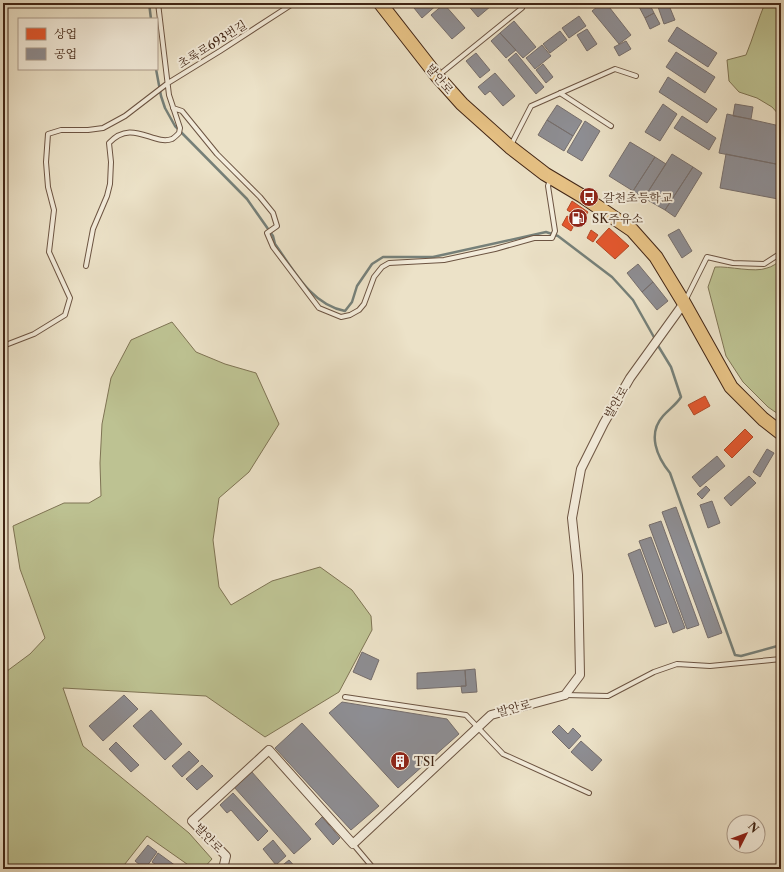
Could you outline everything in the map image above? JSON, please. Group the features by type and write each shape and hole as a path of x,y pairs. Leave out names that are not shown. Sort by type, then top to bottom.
{"main road":[{"name":"발안로","path":"380,3 437,76 462,104 510,147 552,178 582,196 632,230 656,257 684,303 730,387 763,419 781,433"}],"street":[{"name":"발안로","path":"224,868 226,856 192,821 269,750 353,844 491,715 565,695 580,675 578,575 572,518 581,469 604,423 630,378 684,303"}],"lane":[{"path":"86,266 93,229 107,196 110,184 111,162 109,143 114,137 120,134 138,133 160,139 171,139 179,134 180,128 169,95 158,3"},
{"name":"초록로693번길","path":"3,346 34,334 65,315 70,298 49,252 54,210 48,186 46,162 48,134 61,130 88,130 103,128 125,116 168,83 294,3"},
{"path":"437,76 522,8"},
{"path":"510,147 531,106 615,69 636,76"},
{"path":"560,93 611,126"},
{"path":"173,108 182,111 217,154 260,197 273,213 277,226 267,233 273,247 318,308 341,317 350,315 359,310 364,304 374,277 382,267 389,263 444,260 495,249 534,238 552,238 555,231 548,186 552,178"},
{"name":"발안로","path":"684,303 707,257 733,262 764,264 781,253"},
{"path":"565,695 608,696 654,672 677,664 710,666 781,659"},
{"path":"345,697 466,715 503,754 589,793"},
{"path":"353,844 374,869"}],"green space":[{"path":"765,3 775,3 781,11 781,117 772,107 757,98 739,92 729,81 727,60 746,55"},
{"path":"781,260 781,416 768,407 743,382 726,356 708,287 715,267 756,270 771,267"},
{"path":"172,322 196,352 225,364 256,373 279,424 249,472 219,498 213,540 219,587 231,605 272,581 320,567 352,590 371,616 372,630 339,692 265,737 206,696 63,688 83,746 189,833 212,859 203,869 194,869 147,836 121,869 3,869 3,674 30,654 45,638 20,569 13,526 64,503 89,503 101,496 100,463 102,424 111,378 131,340"}],"building: 상업":[{"path":"572,201 588,212 583,220 567,210"},
{"path":"567,216 576,221 571,231 562,225"},
{"path":"609,228 629,246 615,259 596,242"},
{"path":"591,230 598,235 593,242 587,238"},
{"path":"705,396 710,406 694,415 688,405"},
{"path":"745,429 753,437 732,458 724,450"}],"building: 공업":[{"path":"410,3 439,3 422,18"},
{"path":"466,3 489,3 491,6 478,17"},
{"path":"602,3 606,3 631,35 619,44 592,11"},
{"path":"637,3 649,3 654,13 645,18"},
{"path":"668,3 675,20 664,24 657,4"},
{"path":"444,4 465,28 452,39 431,15"},
{"path":"654,13 660,24 650,29 645,18"},
{"path":"579,16 586,26 569,38 562,28"},
{"path":"514,21 536,47 523,58 500,33"},
{"path":"677,27 717,53 708,67 668,41"},
{"path":"587,29 597,44 587,51 577,35"},
{"path":"560,31 567,40 550,53 543,44"},
{"path":"500,33 516,50 506,58 491,41"},
{"path":"626,41 631,49 619,56 614,47"},
{"path":"542,45 551,56 535,69 526,58"},
{"path":"676,52 715,77 705,93 666,67"},
{"path":"476,53 490,70 480,78 466,61"},
{"path":"516,53 544,87 536,94 508,60"},
{"path":"543,64 553,77 546,83 536,70"},
{"path":"495,73 515,96 503,106 490,91 485,95 478,87"},
{"path":"668,77 717,109 707,123 659,92"},
{"path":"663,104 677,114 660,141 645,132"},
{"path":"735,104 753,107 751,119 733,116"},
{"path":"557,105 582,121 573,136 547,120"},
{"path":"727,114 780,126 778,137 781,138 781,165 719,153"},
{"path":"682,116 716,138 709,150 674,128"},
{"path":"547,120 573,136 564,151 538,135"},
{"path":"585,121 600,131 582,161 567,152"},
{"path":"630,142 655,157 633,191 609,176"},
{"path":"672,154 693,167 665,210 644,198"},
{"path":"726,154 781,165 781,179 778,199 720,188"},
{"path":"655,157 666,164 644,198 633,191"},
{"path":"693,167 702,173 675,217 665,210"},
{"path":"679,229 692,251 682,258 668,235"},
{"path":"638,264 653,282 642,292 627,273"},
{"path":"653,282 668,301 657,310 642,292"},
{"path":"767,449 774,453 760,477 753,472"},
{"path":"717,456 725,466 700,487 692,477"},
{"path":"749,476 756,483 731,506 724,498"},
{"path":"706,486 710,490 702,499 697,494"},
{"path":"712,501 720,523 708,528 700,505"},
{"path":"676,507 722,633 708,638 662,512"},
{"path":"661,521 699,625 687,629 649,525"},
{"path":"651,537 685,628 673,633 639,541"},
{"path":"640,549 667,623 655,627 628,554"},
{"path":"362,652 379,660 371,680 353,672"},
{"path":"475,669 477,692 462,693 461,686 466,686 465,670"},
{"path":"465,670 466,686 417,689 417,673"},
{"path":"124,695 138,709 103,741 89,726"},
{"name":"TSI","path":"342,702 447,719 459,734 398,788 329,713"},
{"path":"151,710 182,744 165,760 133,726"},
{"path":"302,723 379,806 351,830 275,748"},
{"path":"559,725 568,734 573,728 581,736 569,749 552,732"},
{"path":"581,741 602,760 592,771 571,752"},
{"path":"116,742 139,765 131,772 109,749"},
{"path":"189,751 199,761 182,777 172,766"},
{"path":"202,765 213,776 197,790 186,779"},
{"path":"251,771 311,839 294,854 234,787"},
{"path":"233,793 268,831 258,841 231,810 227,813 220,805"},
{"path":"322,817 340,838 333,845 315,824"},
{"path":"273,840 286,856 276,865 263,849"},
{"path":"148,845 157,852 145,869 135,861"},
{"path":"158,853 176,866 173,869 162,869 152,862"},
{"path":"289,860 297,869 279,869 279,868"}],"waterway":[{"path":"149,3 151,18"},
{"path":"156,70 165,108 175,126 247,199 273,236 275,244 296,275 322,302 345,311 352,302 357,286 372,264 383,257 433,257 546,232 558,236 612,277 633,300 655,339"},
{"path":"657,344 671,367 681,397 658,423 655,438 658,453 665,467 670,473 735,655 741,656 781,645"}],"place":[{"name":"갈천초등학교","path":"589,197"},
{"name":"SK주유소","path":"578,218"},
{"name":"TSI","path":"400,761"}]}
